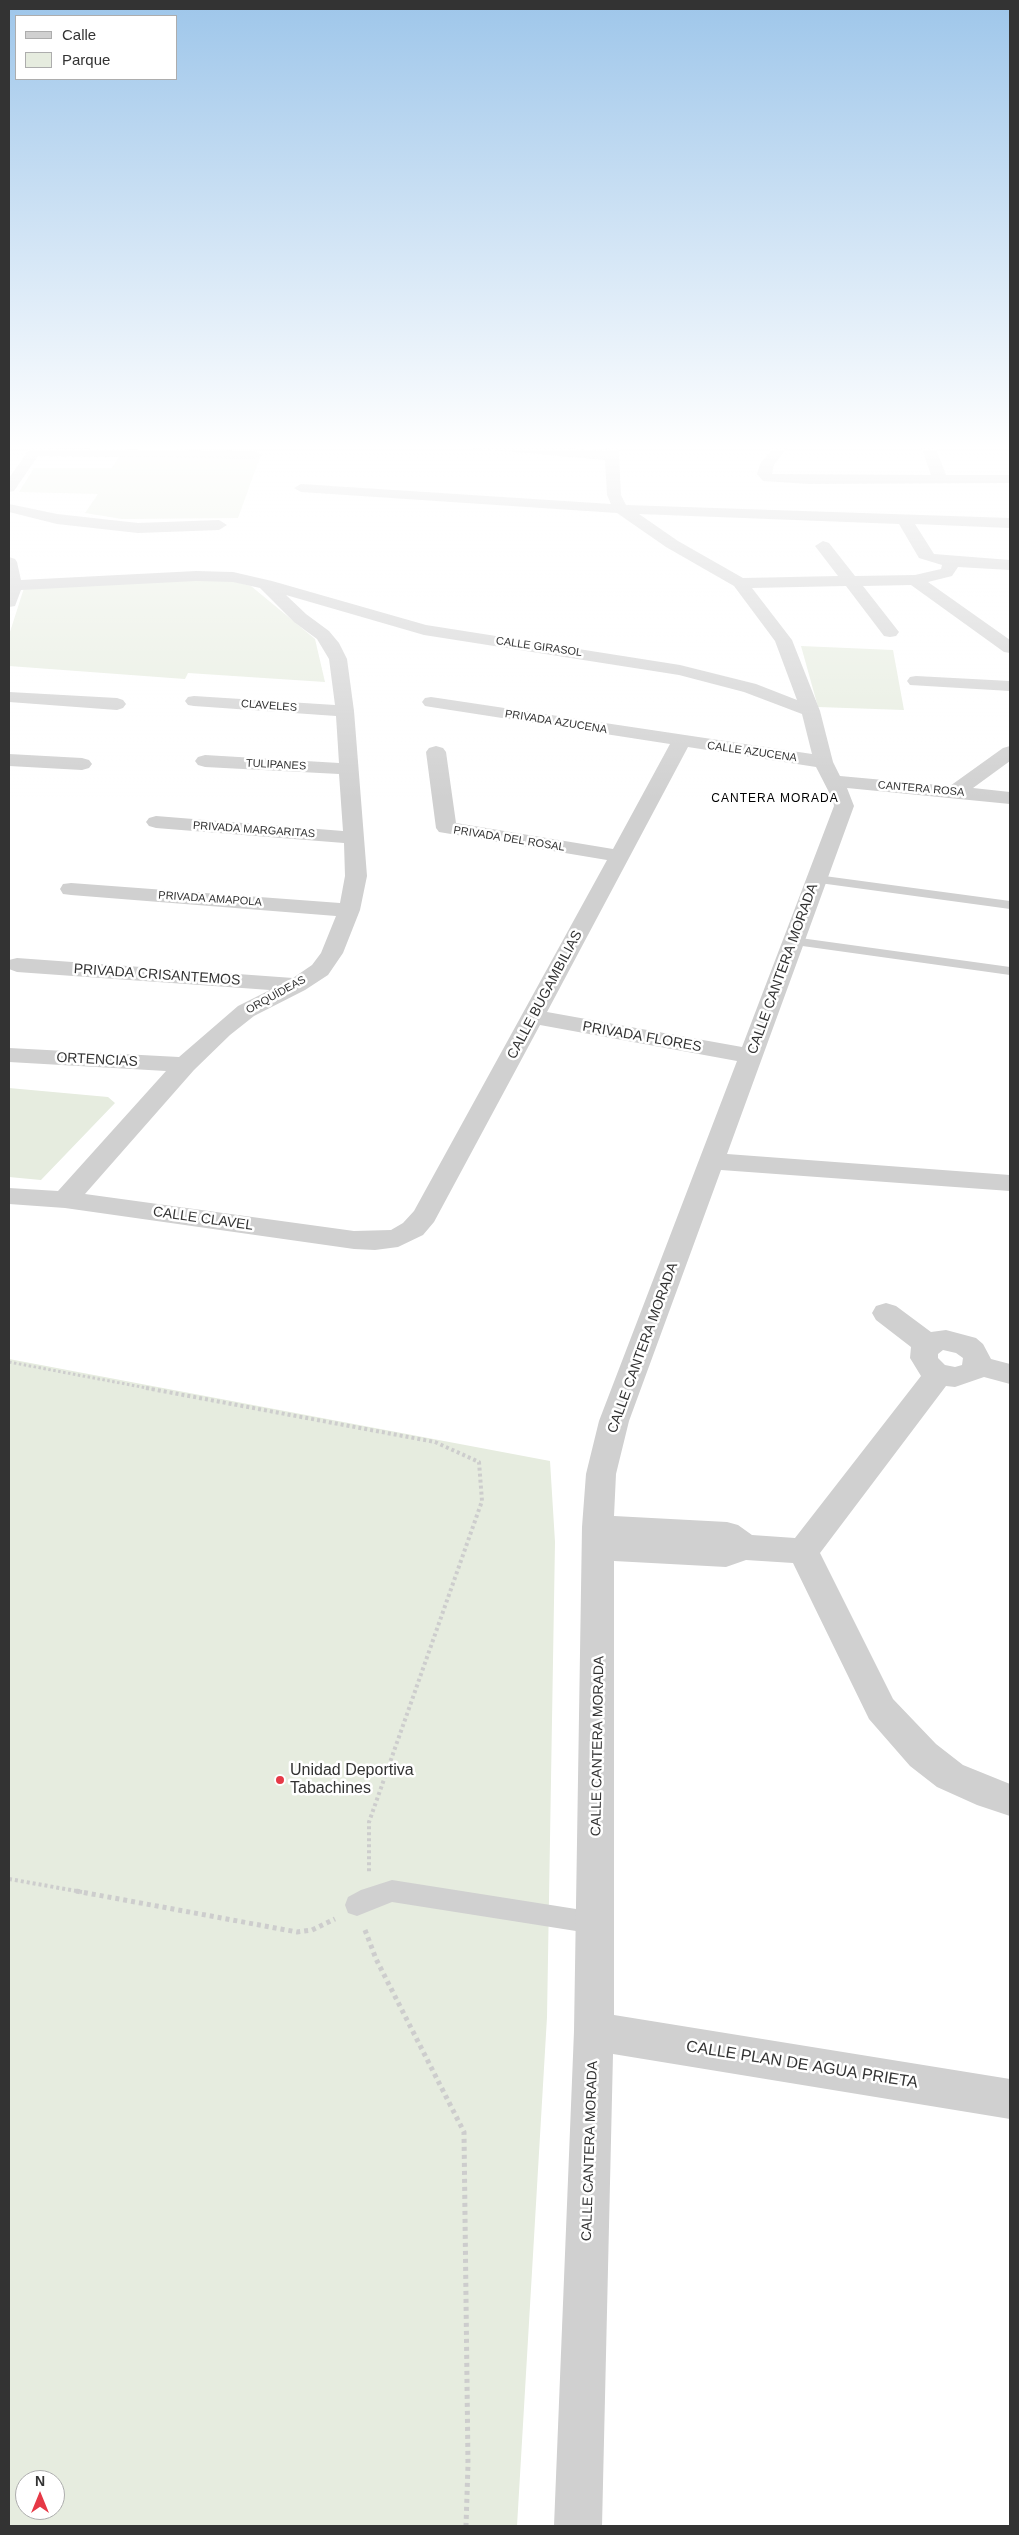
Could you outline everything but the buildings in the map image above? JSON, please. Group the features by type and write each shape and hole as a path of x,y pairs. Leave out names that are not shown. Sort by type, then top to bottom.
{"street":[{"path":"9,562 11,586 9,603"},
{"name":"CALLE CANTERA MORADA","path":"578,2526 594,2031 601,1474 614,1421 844,806 843,800 828,772 811,711 783,640 740,583 704,562"},
{"path":"836,562 890,632"},
{"path":"740,583 915,580 946,573 949,571 951,562"},
{"path":"957,562 1010,565"},
{"name":"CALLE GIRASOL","path":"11,586 196,576 233,577 266,584 424,630 680,670 750,688 811,711"},
{"path":"915,580 1010,648"},
{"name":"ORQUÍDEAS","path":"66,1200 185,1065 222,1030 246,1011 298,984 320,970 332,953 349,910 356,876 345,711 338,659 330,643 266,584"},
{"path":"916,682 1010,686"},
{"path":"9,697 117,704"},
{"name":"CLAVELES","path":"194,702 345,711"},
{"name":"PRIVADA AZUCENA","path":"431,702 681,742"},
{"name":"CALLE AZUCENA","path":"681,742 828,772"},
{"name":"CALLE BUGAMBILIAS","path":"398,1238 413,1229 425,1216 681,742"},
{"name":"PRIVADA DEL ROSAL","path":"436,752 446,828 620,856"},
{"path":"955,792 1010,752"},
{"path":"9,760 82,764"},
{"name":"TULIPANES","path":"205,761 348,769"},
{"name":"CANTERA ROSA","path":"828,772 955,792 1010,798"},
{"name":"PRIVADA MARGARITAS","path":"156,822 353,838"},
{"name":"PRIVADA AMAPOLA","path":"70,889 349,910"},
{"name":"PRIVADA CRISANTEMOS","path":"17,965 298,984"},
{"name":"PRIVADA FLORES","path":"533,1017 751,1056"},
{"name":"ORTENCIAS","path":"9,1054 185,1065"},
{"path":"712,1161 1010,1183"},
{"name":"CALLE CLAVEL","path":"9,1196 66,1200 354,1240 375,1241 398,1238"},
{"path":"886,1313 928,1345"},
{"path":"936,1341 956,1341 973,1351 977,1358 977,1365 973,1372 965,1375 955,1377 939,1374 926,1364 924,1350 928,1345 936,1341"},
{"path":"977,1365 1010,1374"},
{"path":"803,1551 939,1374"},
{"path":"599,1537 726,1554 745,1547 803,1551"},
{"path":"803,1551 881,1709 923,1755 950,1776 990,1794 1010,1800"},
{"name":"CALLE PLAN DE AGUA PRIETA","path":"594,2031 1010,2099"}],"lane":[{"path":"816,879 1010,905"},
{"path":"794,941 1010,971"},
{"path":"363,1902 392,1891 596,1923"}],"path":[{"path":"9,1362 435,1442 479,1462 482,1501 369,1822 363,1902 376,1959 464,2132 468,2446 466,2526"},
{"path":"9,1879 297,1932 312,1930 328,1923 363,1902"}],"green space":[{"path":"221,578 251,586 315,639 325,682 188,673 185,679 9,666 9,635 24,588"},
{"path":"801,646 893,650 904,710 818,707"},
{"path":"9,1088 108,1097 115,1103 41,1180 9,1177"},
{"name":"Unidad Deportiva Tabachines","path":"9,1359 550,1461 555,1542 547,2017 517,2526 9,2526"}],"place":[{"name":"Unidad Deportiva Tabachines","path":"280,1780"}],"district":[{"name":"CANTERA MORADA","path":"775,799"}]}
